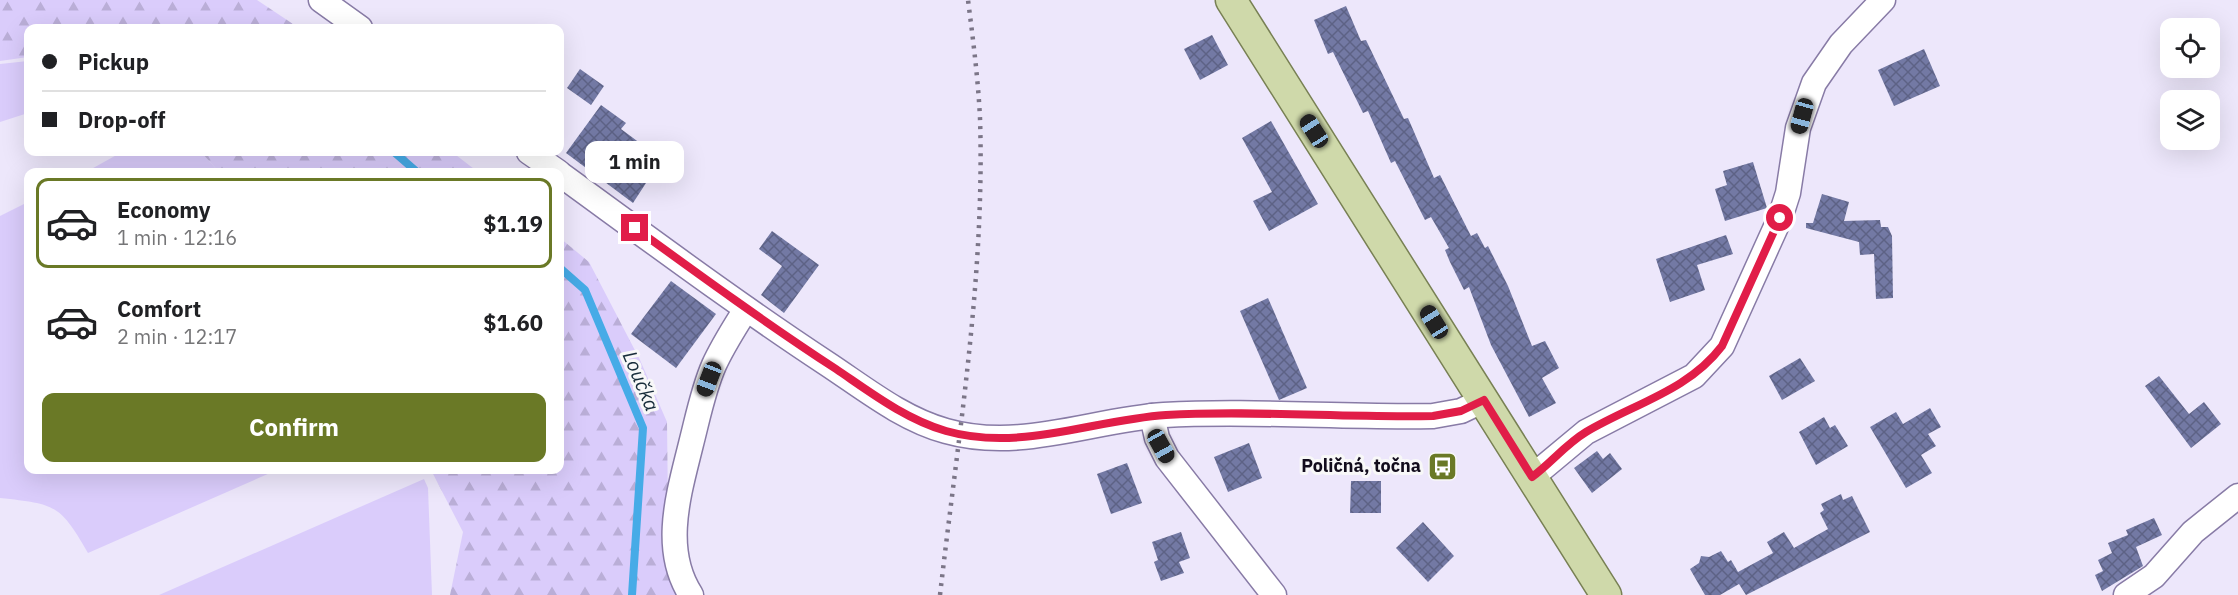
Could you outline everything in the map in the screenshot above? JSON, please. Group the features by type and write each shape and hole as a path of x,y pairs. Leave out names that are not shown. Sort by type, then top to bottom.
{"main road":[{"path":"1231,0 1606,595"}],"street":[{"path":"321,0 354,24"},
{"path":"1532,477 1586,432 1694,376 1722,346 1780,218 1788,193 1798,129 1814,83 1841,44 1883,0"},
{"path":"535,156 552,168"},
{"path":"564,177 746,309 898,410 945,431 986,438 1022,438 1152,416 1433,416 1461,411 1484,400"},
{"path":"691,595 681,577 677,561 675,515 704,392 727,340 746,309"},
{"path":"1152,416 1167,458 1274,595"},
{"path":"2126,595 2154,576 2193,532 2238,496"}],"green space":[{"path":"0,0 257,0 293,24 24,24 24,58 0,61"},
{"path":"24,61 24,114 0,122 0,64"},
{"path":"115,156 205,156 215,168 93,168"},
{"path":"205,156 457,156 473,168 215,168"},
{"path":"24,204 24,474 268,474 88,553 70,525 54,509 33,502 0,498 0,216"},
{"path":"564,241 589,262 640,360 667,422 668,508 684,595 450,595 463,532 433,474 564,474"},
{"path":"424,479 428,488 432,595 159,595"}],"building":[{"path":"1346,6 1361,41 1366,40 1404,119 1408,118 1434,178 1440,175 1471,236 1477,233 1485,248 1488,246 1508,286 1532,346 1545,341 1559,368 1542,378 1556,403 1529,417 1491,345 1469,287 1464,290 1450,262 1445,250 1449,248 1431,217 1425,220 1395,161 1391,163 1368,111 1363,113 1333,52 1328,54 1314,20"},
{"path":"1212,35 1228,65 1200,80 1184,49"},
{"path":"1924,49 1940,86 1894,106 1878,70"},
{"path":"580,69 604,86 591,105 567,88"},
{"path":"601,105 626,123 621,129 660,158 643,181 646,183 633,203 566,153"},
{"path":"1271,121 1318,204 1269,231 1253,201 1272,192 1242,138"},
{"path":"1753,162 1767,208 1725,221 1715,189 1727,185 1723,171"},
{"path":"1822,194 1849,202 1844,221 1880,220 1881,227 1888,227 1892,236 1893,298 1876,299 1874,254 1860,255 1859,242 1806,228 1806,223 1813,223"},
{"path":"772,231 819,265 784,313 761,295 782,266 759,249"},
{"path":"1726,235 1733,254 1697,265 1705,290 1670,302 1656,259"},
{"path":"671,281 716,314 676,368 631,334"},
{"path":"1268,298 1307,388 1279,400 1240,311"},
{"path":"1800,358 1815,381 1782,400 1769,376"},
{"path":"2159,376 2189,414 2204,402 2221,424 2191,448 2145,386"},
{"path":"1930,408 1941,427 1928,434 1936,446 1921,455 1932,473 1906,488 1870,427 1896,412 1903,424"},
{"path":"1824,417 1830,428 1835,425 1848,446 1816,465 1799,432"},
{"path":"1249,443 1262,478 1228,492 1214,457"},
{"path":"1597,451 1603,459 1610,453 1622,469 1592,493 1574,468"},
{"path":"1127,463 1142,503 1111,514 1097,474"},
{"path":"1351,481 1381,481 1381,513 1350,513"},
{"path":"1841,494 1843,500 1852,496 1870,532 1746,595 1739,584 1720,595 1705,595 1690,569 1699,563 1701,556 1709,557 1721,551 1728,562 1731,560 1738,572 1773,553 1767,542 1784,532 1794,548 1828,529 1820,513 1824,510 1821,504"},
{"path":"2154,518 2162,535 2136,547 2143,566 2102,591 2095,575 2103,571 2098,560 2112,553 2108,543 2128,535 2126,530"},
{"path":"1423,522 1454,556 1428,582 1396,548"},
{"path":"1181,532 1190,558 1179,562 1184,573 1161,581 1154,562 1158,560 1152,542"}],"waterway":[{"name":"Loučka","path":"399,156 412,168"},
{"name":"Loučka","path":"564,272 585,290 643,428 632,595"}],"railway":[{"path":"940,595 969,357 978,237 980,118 968,0"}],"place":[{"name":"Poličná, točna","path":"1442,466"}],"route":[{"path":"635,228 768,325 898,410 918,421 945,431 1003,439 1037,437 1120,420 1167,415 1433,416 1461,411 1484,400 1532,477 1586,432 1679,385 1710,362 1722,346 1780,218"}]}
